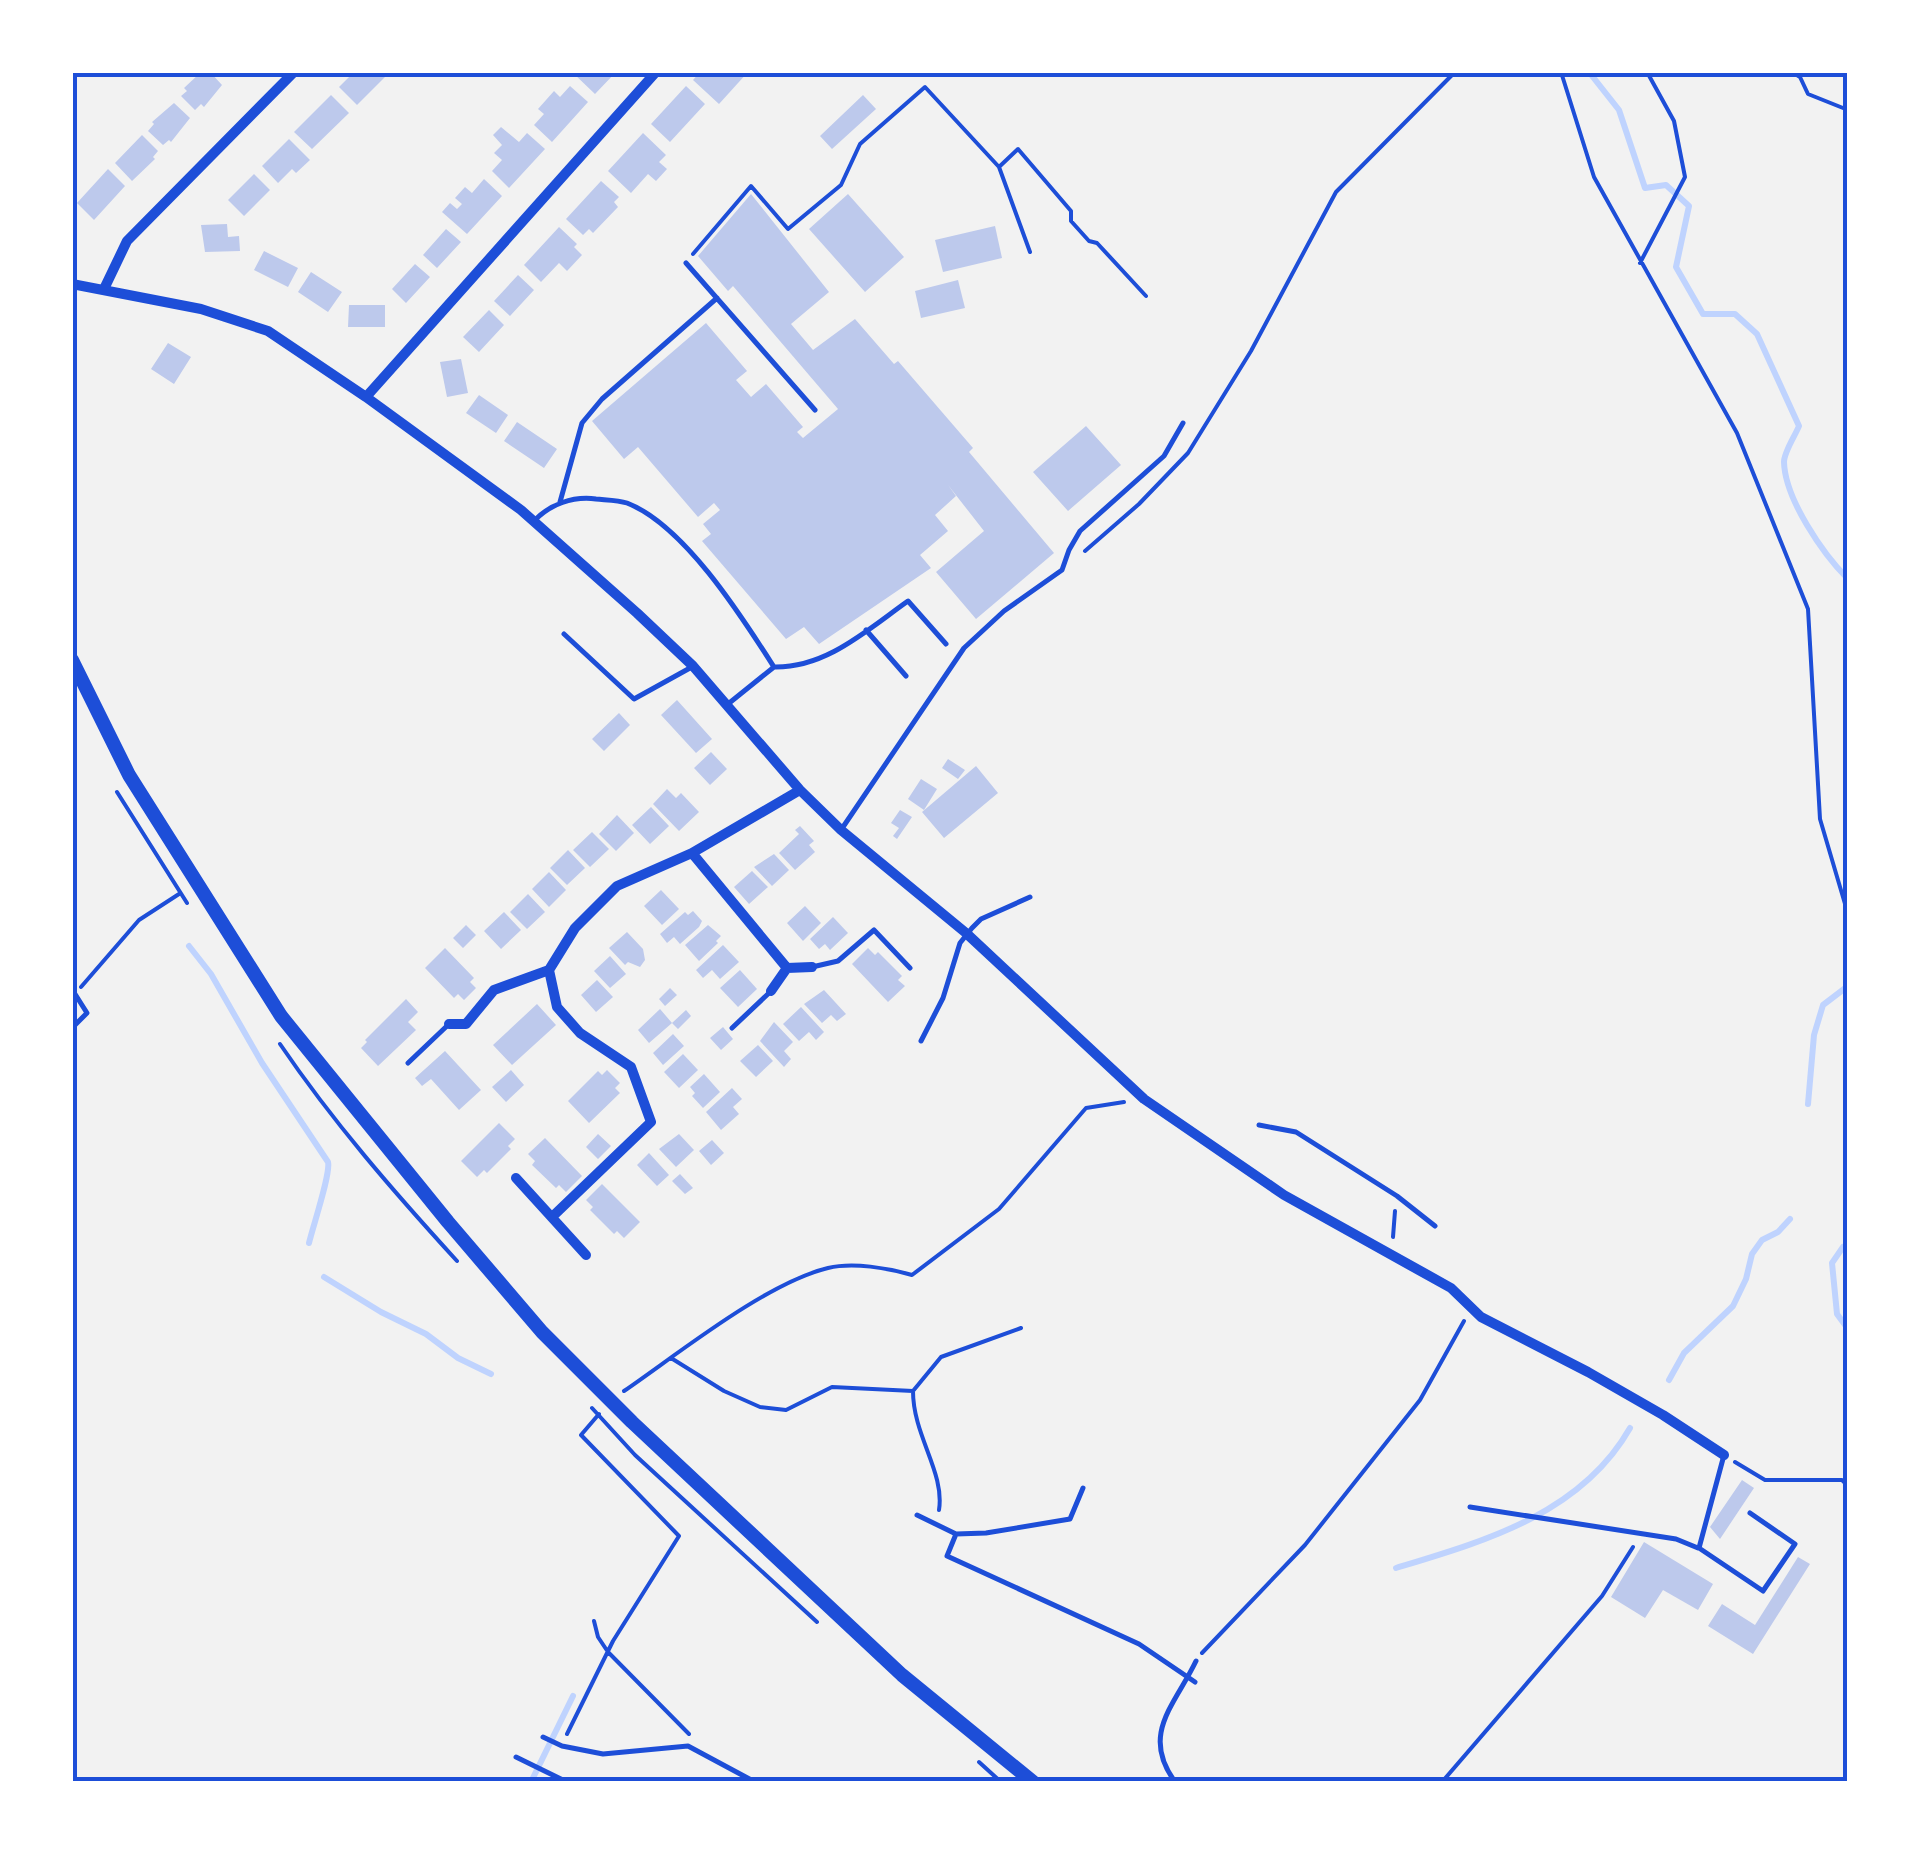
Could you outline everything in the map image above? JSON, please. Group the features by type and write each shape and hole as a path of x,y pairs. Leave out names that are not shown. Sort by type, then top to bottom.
{"street":[{"path":"104,290 127,241 294,72"},
{"path":"366,397 656,72"},
{"path":"72,284 201,309 268,332 366,397 534,521 693,666 800,790 841,830 969,936 1144,1099 1284,1195 1451,1288 1481,1317 1588,1372 1724,1455"},
{"path":"72,660 129,775 306,1051 542,1332 902,1675 1033,1782"},
{"path":"466,1024 494,990 549,970 576,928 617,886 692,854 800,790"},
{"path":"692,854 787,968"},
{"path":"787,968 812,967"},
{"path":"771,991 787,968"},
{"path":"549,970 557,1006 580,1032 631,1067 651,1122 552,1217"},
{"path":"450,1024 466,1024"},
{"path":"466,1024 474,1038"},
{"path":"516,1178 586,1255"}],"lane":[{"path":"686,263 815,410"},
{"path":"560,502 582,424 602,400 717,298"},
{"path":"841,830 964,648 1004,610 1062,570 1080,531 1164,456 1183,423"},
{"path":"534,521 560,502 587,498 626,503 660,523 724,592 755,633 774,667"},
{"path":"728,704 774,667 793,668 813,662 908,601 946,644"},
{"path":"866,630 906,676"},
{"path":"564,634 634,699 693,666"},
{"path":"920,1041 943,998 960,944 981,919 1030,897"},
{"path":"812,967 838,960 874,930 910,968"},
{"path":"732,1028 771,991"},
{"path":"72,1028 86,1013 74,995"},
{"path":"408,1064 450,1024"},
{"path":"1259,1124 1296,1132 1396,1196 1435,1226"},
{"path":"1698,1548 1724,1455"},
{"path":"916,1514 956,1534 986,1533 1070,1519 1083,1488"},
{"path":"1470,1508 1676,1539 1698,1548 1764,1591 1795,1544 1750,1513"},
{"path":"956,1534 947,1556 1138,1644 1195,1682"},
{"path":"1174,1782 1162,1765 1160,1730 1196,1661"},
{"path":"544,1736 562,1746 603,1754 688,1746 755,1782"},
{"path":"516,1757 567,1782"}],"path":[{"path":"1062,570 1188,454 1251,351 1336,192 1455,72"},
{"path":"1561,72 1594,177 1738,433 1808,610 1820,819 1848,914"},
{"path":"1640,263 1684,178 1674,121 1647,72"},
{"path":"1792,72 1800,76 1808,94 1848,110"},
{"path":"686,263 751,186 788,229 841,184 860,144 925,87 999,167 1030,252"},
{"path":"999,167 1018,150 1071,212 1071,221 1089,240 1098,243 1146,296"},
{"path":"74,995 139,920 195,883"},
{"path":"562,1746 608,1652 678,1536 581,1435 610,1400 768,1294 830,1267 890,1269 912,1275 999,1209 1086,1108 1144,1099"},
{"path":"1391,1255 1396,1196"},
{"path":"1196,1661 1225,1625 1304,1544 1420,1400 1471,1307"},
{"path":"936,1524 941,1494 913,1414 913,1391 941,1357 1021,1328"},
{"path":"671,1358 724,1391 760,1406 786,1410 832,1387 913,1391"},
{"path":"1724,1455 1765,1480 1842,1480 1848,1486"},
{"path":"1442,1782 1602,1596 1640,1534"},
{"path":"594,1621 608,1652 708,1758"}],"building":[{"path":"210,72 222,85 204,107 201,104 195,110 181,96 187,91 184,88 200,73"},
{"path":"354,72 390,72 357,105 339,87"},
{"path":"572,72 616,72 595,94"},
{"path":"700,72 748,72 719,104 693,80"},
{"path":"570,86 588,102 552,142 534,125 544,114 538,109 554,91 560,97"},
{"path":"686,86 705,104 670,142 651,124"},
{"path":"331,95 349,113 312,149 294,132"},
{"path":"863,95 876,109 832,149 820,136"},
{"path":"174,103 190,118 171,142 163,145 148,131 152,122"},
{"path":"501,127 519,142 527,133 545,149 509,188 492,171 502,160 494,153 502,145 493,135"},
{"path":"643,133 666,155 659,162 667,169 656,181 648,174 631,193 608,171"},
{"path":"142,135 158,151 132,181 115,163"},
{"path":"289,139 310,160 296,173 292,169 278,183 262,166"},
{"path":"108,169 125,186 94,220 77,203"},
{"path":"254,174 270,190 244,216 228,200"},
{"path":"484,179 502,196 467,234 442,212 450,203 457,209 462,204 455,198 465,187 472,193"},
{"path":"601,181 619,197 614,202 618,207 593,233 589,229 583,235 566,219"},
{"path":"751,194 829,292 791,324 813,350 855,319 894,364 898,361 973,448 969,452 1054,553 976,619 936,572 984,531 948,485 956,496 935,515 948,531 920,555 931,568 819,644 804,627 786,639 702,541 711,534 703,524 720,510 714,503 698,517 638,447 624,459 592,421 706,323 747,371 736,380 751,397 766,384 803,427 797,432 803,438 838,409 733,286 728,291 698,256"},
{"path":"848,194 904,257 865,292 809,229"},
{"path":"227,224 228,237 239,236 240,251 205,252 201,225"},
{"path":"995,226 1002,258 943,272 935,240"},
{"path":"559,227 577,244 574,247 582,255 567,271 559,263 541,282 524,265"},
{"path":"446,229 461,242 437,268 423,255"},
{"path":"264,251 298,268 288,287 254,270"},
{"path":"415,264 430,277 406,303 392,289"},
{"path":"311,272 342,292 328,312 298,292"},
{"path":"518,275 534,290 510,316 494,301"},
{"path":"958,280 965,308 921,318 915,291"},
{"path":"349,305 385,305 385,327 348,327"},
{"path":"489,310 504,325 479,352 463,337"},
{"path":"168,343 191,357 174,384 151,369"},
{"path":"461,359 468,393 447,397 440,362"},
{"path":"479,395 508,415 496,433 466,413"},
{"path":"517,422 557,449 544,468 504,441"},
{"path":"1086,426 1121,465 1068,511 1033,472"},
{"path":"677,700 712,739 696,753 661,715"},
{"path":"619,713 630,725 604,751 592,739"},
{"path":"711,752 727,769 710,785 694,768"},
{"path":"948,759 965,770 958,779 942,768"},
{"path":"976,766 998,793 944,838 922,812"},
{"path":"921,779 937,789 924,810 908,799"},
{"path":"667,789 676,798 681,793 699,812 679,831 653,804"},
{"path":"651,807 669,826 650,844 632,825"},
{"path":"900,810 912,817 897,839 893,836 899,828 891,823"},
{"path":"617,815 634,833 616,851 599,834"},
{"path":"800,826 814,841 809,845 815,852 795,870 779,853 799,834 795,830"},
{"path":"592,832 609,849 590,867 573,850"},
{"path":"568,850 585,868 567,885 550,868"},
{"path":"774,854 789,870 772,886 754,867"},
{"path":"752,871 768,887 749,904 734,887"},
{"path":"549,872 566,890 549,907 532,889"},
{"path":"661,890 679,909 662,925 644,906"},
{"path":"528,894 545,912 527,929 510,912"},
{"path":"805,906 821,923 803,941 787,923"},
{"path":"693,911 702,921 699,927 680,944 674,937 667,943 660,934 685,912 688,915"},
{"path":"504,912 521,930 501,949 484,931"},
{"path":"833,917 848,933 830,950 825,944 819,949 810,939"},
{"path":"466,925 476,935 463,948 453,938"},
{"path":"708,925 721,936 699,961 685,945"},
{"path":"627,932 643,949 645,960 640,967 628,962 625,965 609,948"},
{"path":"723,945 739,962 720,979 712,970 703,978 696,970"},
{"path":"445,948 474,978 470,982 476,988 464,1000 458,994 454,998 425,968"},
{"path":"868,948 875,955 878,952 902,976 898,980 905,986 888,1002 852,964"},
{"path":"610,956 626,974 610,988 594,971"},
{"path":"740,970 757,989 738,1007 720,988"},
{"path":"597,980 613,997 596,1012 581,995"},
{"path":"670,988 677,995 665,1006 659,999"},
{"path":"824,990 846,1014 837,1021 831,1015 822,1023 804,1004"},
{"path":"406,999 418,1012 408,1022 416,1030 378,1066 361,1048"},
{"path":"537,1004 556,1025 512,1065 493,1045"},
{"path":"801,1007 824,1032 816,1040 809,1032 799,1041 783,1024"},
{"path":"660,1009 672,1023 649,1043 638,1030"},
{"path":"686,1010 691,1016 678,1029 672,1023"},
{"path":"774,1022 793,1042 784,1051 791,1059 784,1067 760,1041"},
{"path":"723,1027 733,1039 721,1050 710,1038"},
{"path":"673,1034 684,1046 663,1065 653,1053"},
{"path":"758,1045 773,1061 756,1077 740,1061"},
{"path":"445,1051 481,1090 459,1110 431,1079 422,1086 415,1078"},
{"path":"683,1054 698,1070 679,1088 664,1072"},
{"path":"511,1070 524,1085 506,1102 492,1087"},
{"path":"607,1070 620,1083 615,1088 620,1093 589,1123 568,1101 598,1071 602,1075"},
{"path":"704,1074 720,1092 703,1108 692,1096 695,1093 690,1087"},
{"path":"732,1088 742,1099 733,1107 739,1114 721,1130 706,1112"},
{"path":"499,1123 515,1139 508,1146 511,1149 487,1173 484,1170 477,1177 461,1161"},
{"path":"598,1134 611,1146 598,1159 586,1147"},
{"path":"679,1134 694,1150 676,1167 659,1149"},
{"path":"545,1138 582,1176 566,1192 559,1185 556,1188 532,1165 535,1161 528,1154"},
{"path":"712,1140 724,1153 711,1165 699,1151"},
{"path":"649,1153 669,1175 657,1186 637,1165"},
{"path":"680,1174 693,1188 685,1194 672,1181"},
{"path":"602,1184 640,1222 624,1238 617,1231 614,1234 590,1210 593,1207 586,1200"},
{"path":"1742,1480 1754,1488 1720,1539 1710,1527"},
{"path":"1644,1542 1713,1584 1698,1610 1663,1590 1645,1618 1611,1597"},
{"path":"1798,1557 1810,1564 1753,1654 1708,1626 1722,1604 1755,1625"}],"waterway":[{"path":"1589,72 1619,110 1645,188 1666,185 1689,206 1676,267 1703,314 1735,314 1757,334 1799,426 1784,458 1791,492 1817,541 1848,579"},
{"path":"189,946 211,974 262,1063 328,1162 309,1243"},
{"path":"1808,1104 1814,1035 1823,1005 1848,986"},
{"path":"1669,1380 1684,1353 1733,1306 1752,1254 1762,1240 1778,1232 1790,1219"},
{"path":"1843,1247 1832,1263 1837,1314 1848,1329"},
{"path":"324,1277 491,1374"},
{"path":"1396,1568 1496,1535 1558,1503 1610,1458 1630,1428"},
{"path":"531,1782 573,1696"}]}
